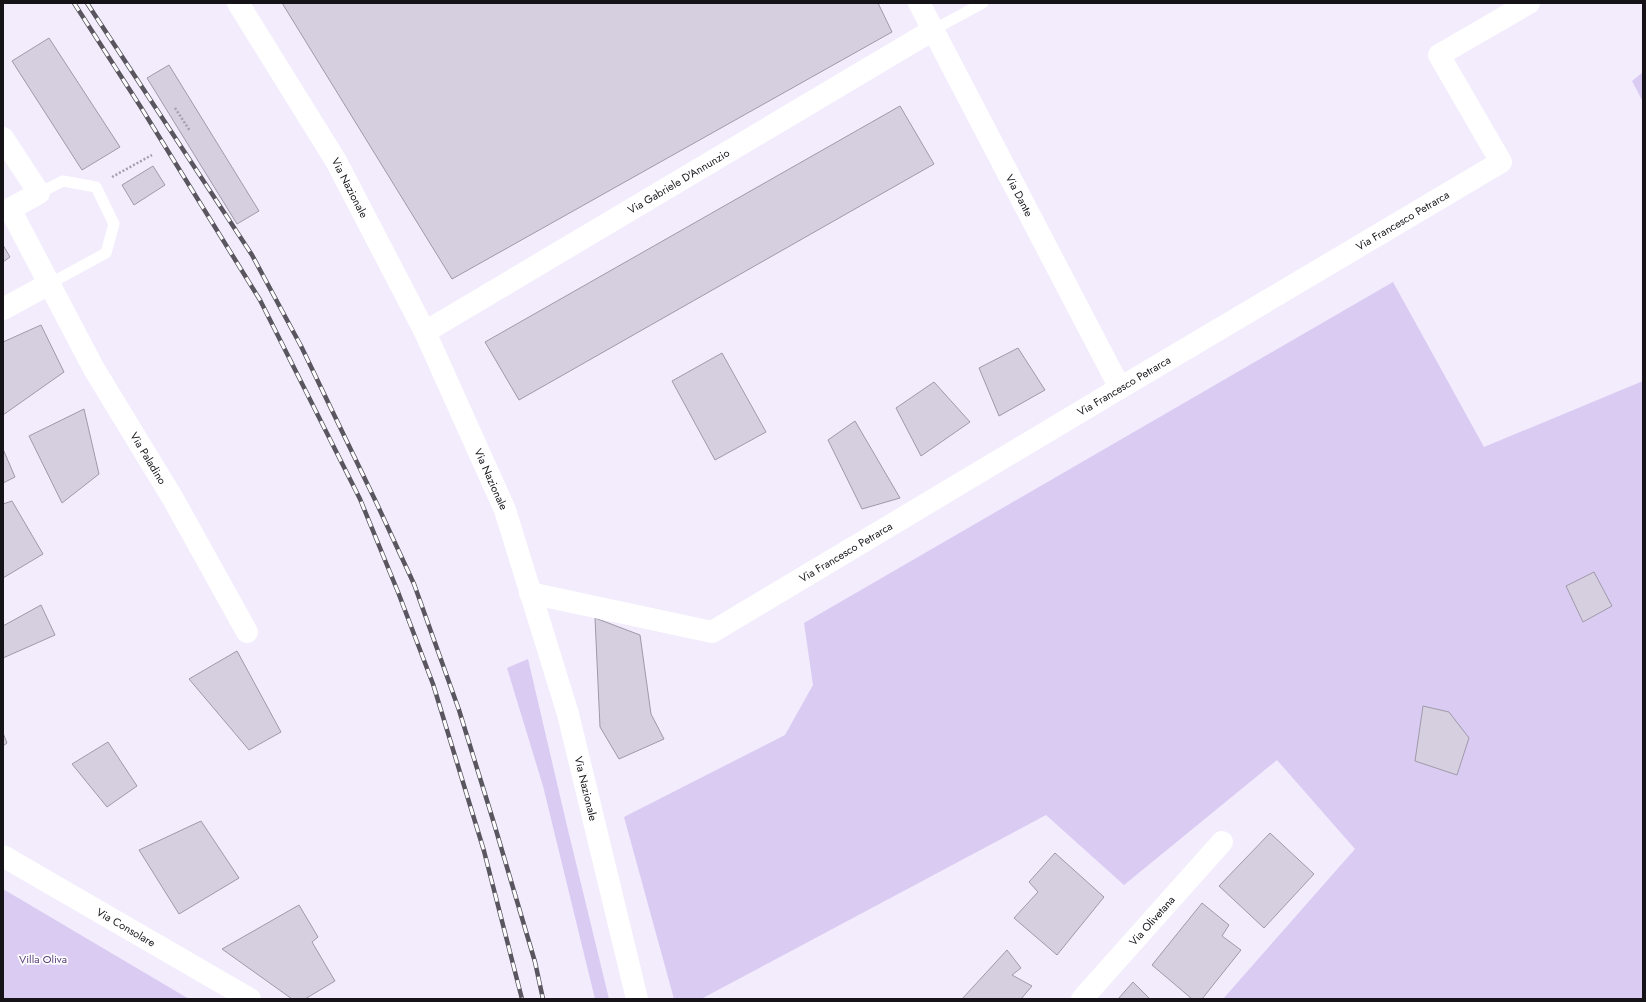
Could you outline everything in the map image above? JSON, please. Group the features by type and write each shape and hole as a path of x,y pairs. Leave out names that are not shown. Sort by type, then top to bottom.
{"street":[{"name":"Via Nazionale","path":"238,3 336,161 425,332 505,510 568,714 637,999"},
{"name":"Via Dante","path":"919,3 1120,388"},
{"name":"Via Francesco Petrarca","path":"530,593 712,632 1501,162 1439,56 1529,3"},
{"name":"Via Gabriele D'Annunzio","path":"425,332 933,30"},
{"path":"3,138 39,193"},
{"name":"Via Paladino","path":"39,193 10,209 94,369 172,497 247,632"},
{"path":"3,309 50,284"},
{"name":"Via Olivetana","path":"1082,999 1222,842"},
{"name":"Via Consolare","path":"3,856 250,999"}],"lane":[{"path":"933,30 983,3"},
{"path":"39,193 63,181 96,187 114,224 106,253 50,284"}],"path":[{"path":"175,108 190,131"},
{"path":"96,187 152,155"}],"green space":[{"path":"1643,72 1643,102 1632,81"},
{"path":"1393,282 1484,447 1643,381 1643,999 1223,999 1355,849 1277,760 1124,885 1046,815 701,999 674,999 624,817 785,735 813,685 804,623"},
{"path":"528,659 609,999 595,999 543,786 507,668"},
{"name":"Villa Oliva","path":"3,889 189,999 3,999"}],"building":[{"path":"282,3 878,3 892,32 452,279"},
{"path":"49,38 120,147 82,170 12,61"},
{"path":"169,65 259,211 237,224 147,78"},
{"path":"900,106 934,164 519,400 485,342"},
{"path":"153,166 165,185 134,205 122,185"},
{"path":"3,245 10,257 3,262"},
{"path":"41,325 64,372 3,415 3,342"},
{"path":"1018,348 1045,390 999,416 979,368"},
{"path":"722,353 766,432 715,460 672,381"},
{"path":"934,382 970,422 921,456 896,408"},
{"path":"84,409 99,474 62,503 29,436"},
{"path":"855,421 900,498 862,509 828,440"},
{"path":"3,449 15,477 3,483"},
{"path":"12,501 43,554 3,578 3,504"},
{"path":"1594,572 1612,606 1583,622 1566,586"},
{"path":"41,605 55,635 3,658 3,626"},
{"path":"595,618 640,635 651,714 664,739 619,759 600,727"},
{"path":"237,651 281,732 249,750 189,679"},
{"path":"1423,706 1449,712 1469,738 1457,775 1415,761"},
{"path":"3,733 7,743 3,746"},
{"path":"108,742 137,786 107,807 72,764"},
{"path":"201,821 239,878 179,914 139,850"},
{"path":"1270,833 1314,874 1264,928 1219,886"},
{"path":"1055,853 1104,897 1057,955 1014,918 1038,892 1029,882"},
{"path":"1202,903 1229,925 1222,936 1241,950 1202,999 1192,999 1152,965"},
{"path":"299,905 318,937 312,942 335,981 305,999 292,999 222,949"},
{"path":"1007,950 1021,968 1012,975 1032,986 1021,999 962,999"},
{"path":"1133,982 1150,999 1118,999"}],"railway":[{"path":"74,3 142,109 260,300 360,499 398,592 433,684 484,851 522,999"},
{"path":"87,3 252,255 301,346 414,584 459,710 535,962 543,999"}]}
